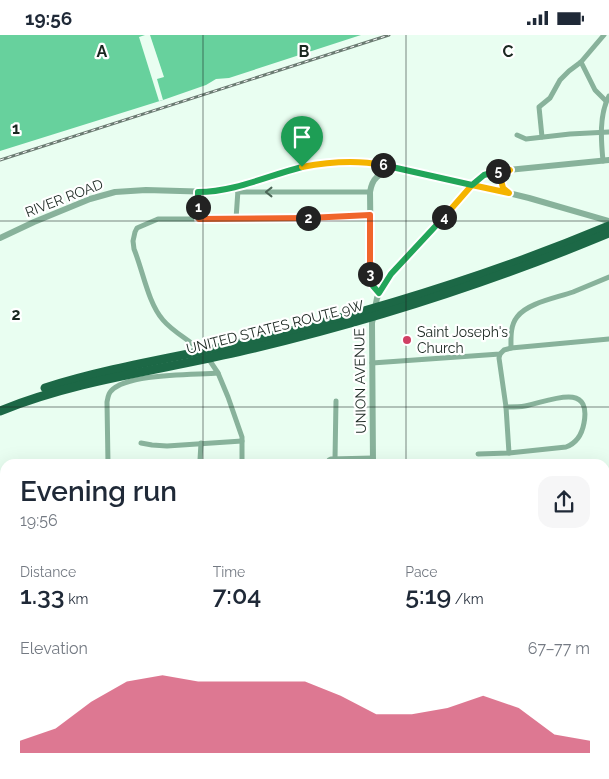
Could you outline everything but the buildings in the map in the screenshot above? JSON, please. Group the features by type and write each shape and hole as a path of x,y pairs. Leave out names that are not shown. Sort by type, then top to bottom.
{"highway":[{"name":"UNITED STATES ROUTE 9W","path":"524,263 608,222"},
{"name":"UNITED STATES ROUTE 9W","path":"0,405 69,381 373,313 451,293 524,263 609,233"},
{"name":"UNITED STATES ROUTE 9W","path":"0,411 70,387 286,341 373,313"}],"street":[{"path":"542,137 539,107 550,98 560,80 581,62 604,35"},
{"path":"581,62 595,90 608,98 601,133 606,160"},
{"path":"517,135 526,139 609,132"},
{"name":"UNION AVENUE","path":"373,459 373,313 379,293 391,274 482,176 510,170 606,160"},
{"name":"RIVER ROAD","path":"0,238 90,199 115,192 144,190 214,192 238,189 294,169 360,162 376,163 509,193 552,204 608,222"},
{"path":"379,293 373,286 370,277 370,192 372,182 376,177 398,168"},
{"path":"509,193 503,188 501,180 504,173 510,170"},
{"path":"236,219 238,189 370,192"},
{"path":"198,192 199,219"},
{"path":"242,459 242,437 218,373 209,358 172,329 159,314 150,297 134,249 133,241 137,228 158,219 370,215"},
{"path":"511,348 513,324 522,312 537,304 609,277"},
{"path":"372,363 500,354 504,350 511,348 609,339"},
{"path":"500,354 509,453"},
{"path":"108,459 107,402 110,393 118,386 148,378 218,373"},
{"path":"478,454 558,449 570,445 582,433 584,408 577,398 554,398 525,406 506,407"},
{"path":"335,459 336,401"},
{"path":"141,443 167,445 242,441"},
{"path":"200,459 201,443"}],"shaded area":[{"path":"0,35 361,35 229,78 216,79 206,85 163,100 0,151"}],"pier":[{"path":"150,35 164,77 157,79 163,100 159,101 139,37"}],"railway":[{"path":"0,160 389,35"}],"place":[{"name":"Saint Joseph's Church","path":"407,340"}],"route":[{"path":"302,167 226,190 198,192 199,219 307,218 370,215 370,277 375,290 379,293 391,274 472,185 509,193 503,188 501,180 504,173 510,170 497,171 482,176 472,185 430,174 360,162 302,167"}]}
